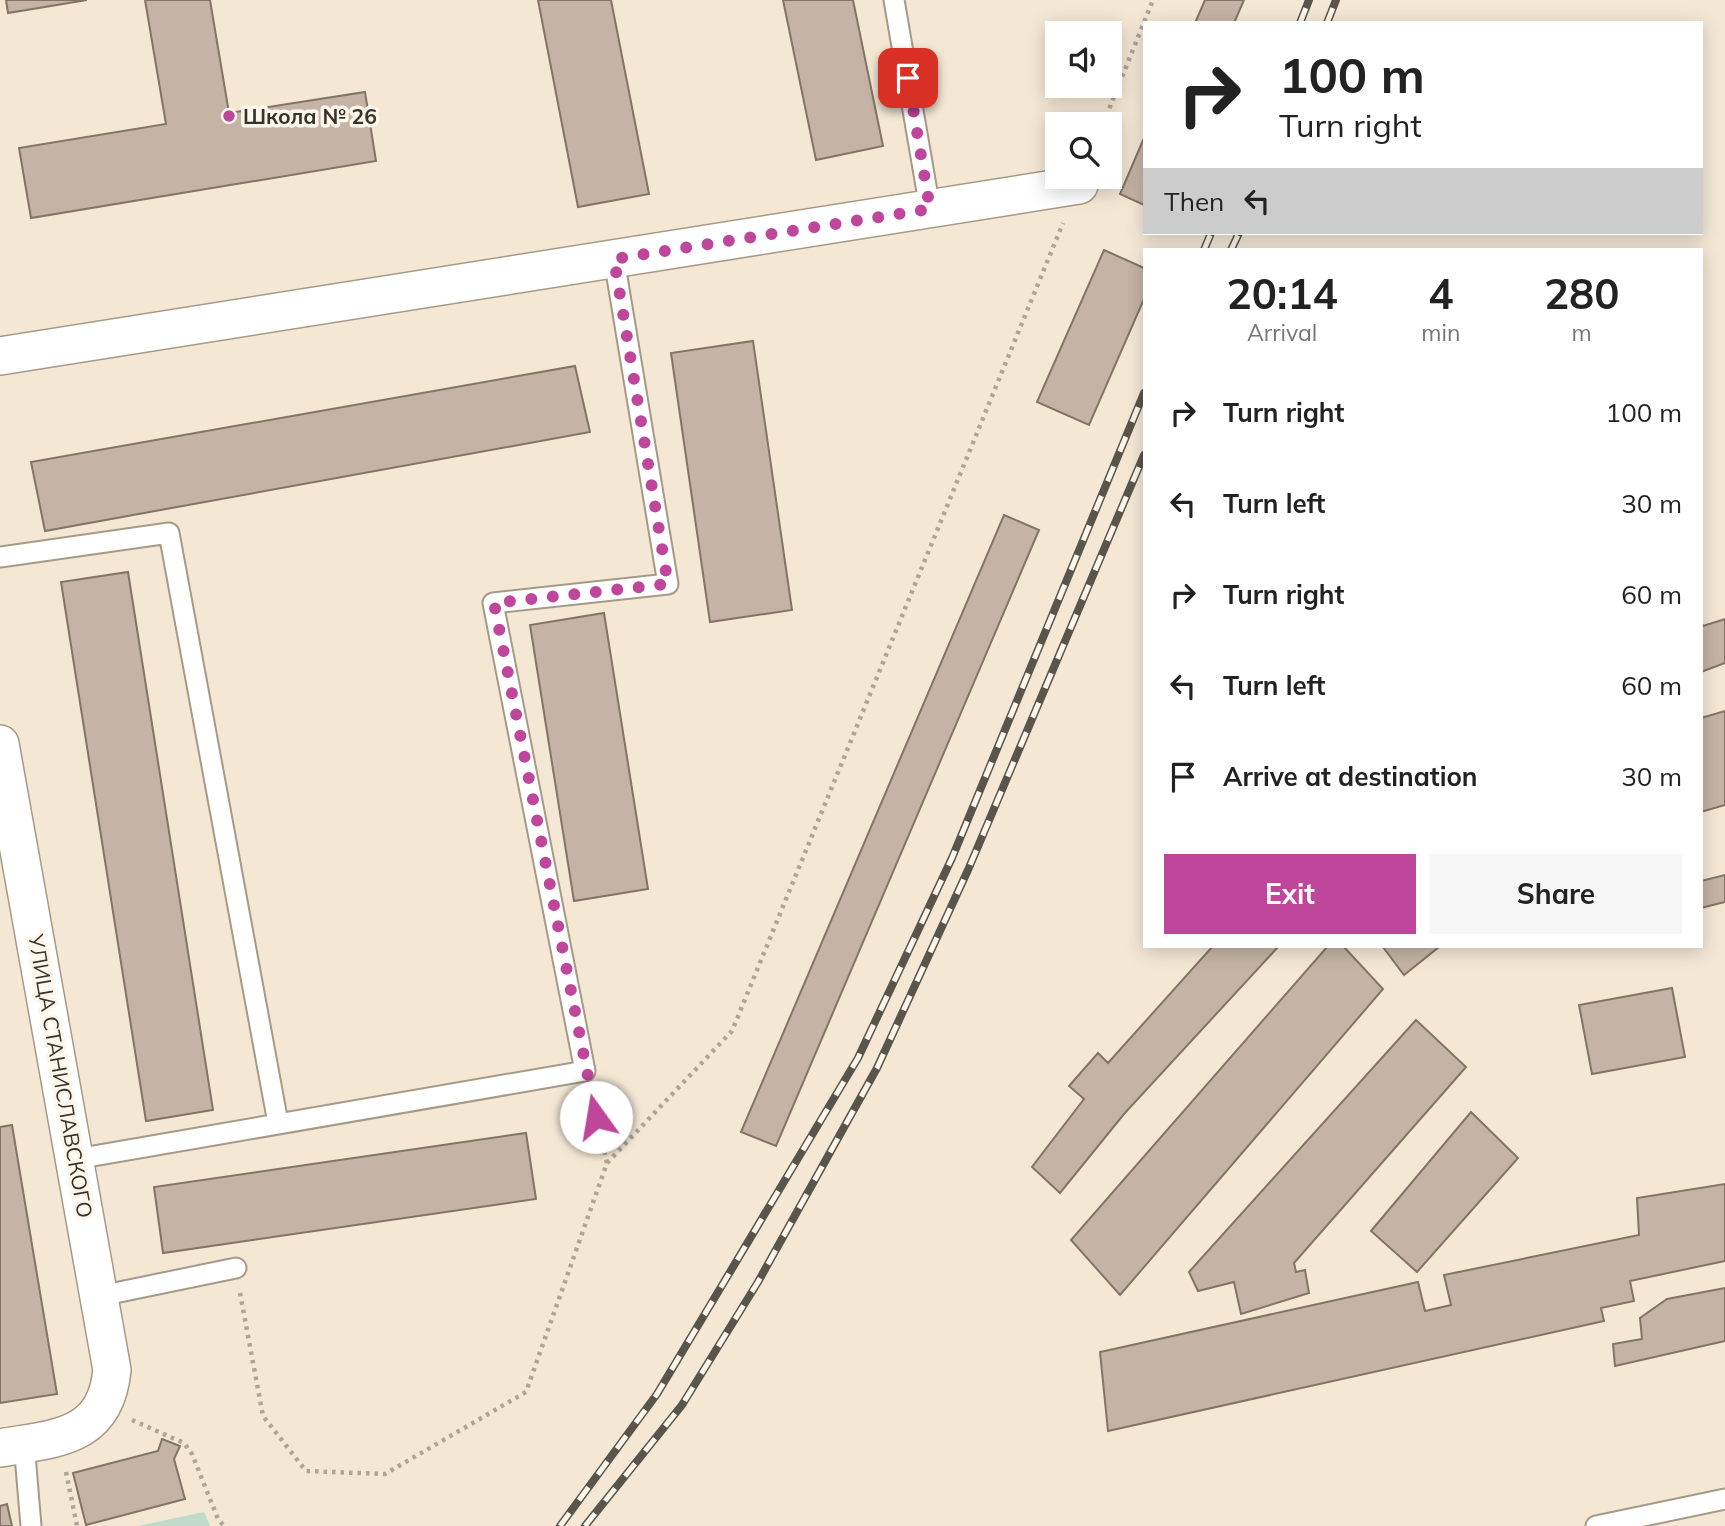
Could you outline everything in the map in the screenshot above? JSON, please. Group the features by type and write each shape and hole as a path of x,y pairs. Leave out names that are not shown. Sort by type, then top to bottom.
{"street":[{"path":"0,356 1054,189"},
{"name":"УЛИЦА СТАНИСЛАВСКОГО","path":"0,744 112,1370 110,1389 102,1407"},
{"path":"27,1443 74,1434 90,1422 102,1407"}],"lane":[{"path":"894,0 930,209"},
{"path":"76,1159 585,1071 494,603 668,584 614,259"},
{"path":"0,557 169,533 278,1123"},
{"path":"100,1296 236,1268"},
{"path":"27,1443 31,1526"},
{"path":"1596,1526 1626,1523 1725,1499"}],"path":[{"path":"1145,21 1153,0"},
{"path":"1108,112 1143,25"},
{"path":"236,1268 262,1416 306,1471 385,1474 526,1392 607,1163 732,1031 1077,189"},
{"path":"585,1071 607,1163"},
{"path":"102,1407 184,1443 192,1454 224,1526"},
{"path":"27,1443 78,1526"}],"green space":[{"path":"204,1512 210,1526 138,1526"}],"building":[{"path":"6,0 87,0 8,13"},
{"path":"145,0 210,0 229,113 365,92 376,161 31,218 19,148 166,124"},
{"path":"538,0 611,0 649,194 578,207"},
{"path":"783,0 853,0 883,146 816,160"},
{"path":"1205,0 1244,0 1235,21 1196,21"},
{"path":"1143,140 1143,205 1120,194"},
{"path":"1104,250 1143,268 1143,301 1089,425 1037,402"},
{"path":"753,341 792,610 710,622 671,353"},
{"path":"575,366 590,432 45,531 31,462"},
{"path":"1004,515 1039,530 776,1146 741,1132"},
{"path":"128,572 213,1110 146,1121 61,582"},
{"path":"604,613 648,889 574,901 530,625"},
{"path":"1725,619 1725,663 1703,671 1703,626"},
{"path":"1725,711 1725,805 1703,811 1703,717"},
{"path":"1725,875 1725,902 1703,908 1703,880"},
{"path":"1211,948 1277,948 1124,1114 1060,1193 1032,1167 1084,1099 1069,1086 1098,1053 1108,1063"},
{"path":"1326,948 1345,948 1383,989 1120,1295 1071,1240"},
{"path":"1384,948 1438,948 1404,975"},
{"path":"1672,988 1685,1057 1592,1074 1579,1005"},
{"path":"1416,1020 1466,1067 1294,1263 1296,1272 1305,1270 1309,1293 1241,1314 1234,1282 1198,1291 1189,1272"},
{"path":"1471,1112 1518,1158 1417,1272 1371,1231"},
{"path":"12,1125 57,1394 0,1403 0,1127"},
{"path":"526,1133 536,1199 163,1253 154,1187"},
{"path":"1725,1184 1725,1261 1630,1281 1634,1301 1601,1308 1604,1321 1108,1431 1100,1352 1418,1282 1425,1311 1451,1305 1444,1275 1639,1235 1637,1198"},
{"path":"1725,1288 1725,1341 1615,1366 1613,1344 1642,1339 1640,1318 1667,1299"},
{"path":"162,1439 180,1446 174,1459 185,1499 86,1525 73,1473 158,1451"},
{"path":"7,1504 12,1526 0,1526 0,1506"}],"railway":[{"path":"1301,21 1309,0"},
{"path":"1328,21 1336,0"},
{"path":"1205,248 1210,235"},
{"path":"1232,248 1238,235"},
{"path":"560,1526 657,1394 858,1058 952,858 1143,395"},
{"path":"585,1526 682,1405 758,1282 877,1068 968,870 1143,457"}],"place":[{"name":"Школа № 26","path":"229,116"}],"route":[{"path":"596,1117 494,603 668,584 614,259 930,209 908,78"}]}
